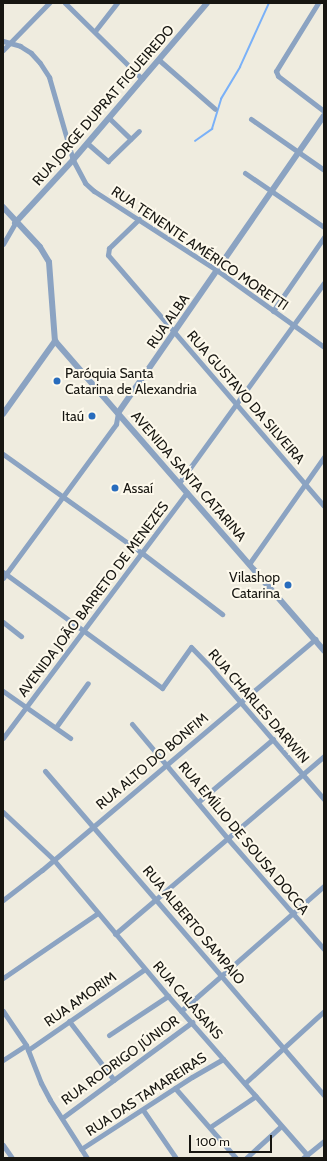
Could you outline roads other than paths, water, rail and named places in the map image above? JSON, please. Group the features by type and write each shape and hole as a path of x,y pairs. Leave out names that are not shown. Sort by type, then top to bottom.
{"street":[{"path":"3,50 49,3"},
{"path":"65,3 142,79"},
{"path":"95,31 118,3"},
{"name":"RUA JORGE DUPRAT FIGUEIREDO","path":"15,222 73,160 207,3"},
{"path":"318,3 277,68 278,76 324,111"},
{"name":"RUA TENENTE AMÉRICO MORETTI","path":"3,41 31,53 49,77 73,160 85,183 89,187 218,271 324,347"},
{"path":"159,60 215,109"},
{"name":"RUA ALBA","path":"4,574 116,424 118,413 218,271 271,191 324,116"},
{"path":"109,118 131,139"},
{"path":"251,119 324,170"},
{"path":"87,144 108,161 139,131"},
{"path":"245,174 324,227"},
{"path":"3,207 15,222 40,247 49,262 55,341 3,414"},
{"name":"RUA GUSTAVO DA SILVEIRA","path":"139,219 109,248 108,255 238,404 324,506"},
{"path":"3,244 15,222"},
{"path":"274,311 324,237"},
{"path":"179,483 238,404 324,283"},
{"name":"AVENIDA SANTA CATARINA","path":"55,341 324,650"},
{"path":"3,454 142,553 222,614"},
{"path":"249,564 324,457"},
{"name":"AVENIDA JOÃO BARRETO DE MENEZES","path":"3,738 27,708 186,492"},
{"path":"4,574 83,632"},
{"path":"3,622 21,636"},
{"name":"RUA CHARLES DARWIN","path":"83,632 162,688 191,647 324,799"},
{"name":"RUA ALTO DO BONFIM","path":"3,900 315,639"},
{"path":"56,728 88,683"},
{"path":"3,691 70,738"},
{"name":"RUA EMÍLIO DE SOUSA DOCCA","path":"132,724 228,839 324,949"},
{"path":"198,802 273,739"},
{"path":"115,934 324,756"},
{"name":"RUA ALBERTO SAMPAIO","path":"45,771 156,898 220,976 284,1046 324,1095"},
{"name":"RUA CALASANS","path":"3,812 53,859 168,996 282,1126 305,1156"},
{"path":"181,1011 324,886"},
{"path":"3,978 98,914"},
{"name":"RUA AMORIM","path":"3,1060 70,1021 145,969"},
{"path":"109,1035 168,996"},
{"path":"3,1011 27,1047 41,1083 87,1158"},
{"path":"245,1083 324,1011"},
{"path":"70,1021 114,1080"},
{"name":"RUA RODRIGO JÚNIOR","path":"62,1118 192,1022"},
{"name":"RUA DAS TAMAREIRAS","path":"82,1149 223,1058"},
{"path":"175,1088 236,1158"},
{"path":"210,1127 256,1096"},
{"path":"143,1110 176,1158"},
{"path":"246,1158 282,1126"},
{"path":"305,1156 324,1141"},
{"path":"3,1145 12,1158"}],"waterway":[{"path":"195,141 212,129 221,99 240,67 269,3"}],"place":[{"name":"Paróquia Santa Catarina de Alexandria","path":"57,381"},
{"name":"Itaú","path":"92,416"},
{"name":"Assaí","path":"115,488"},
{"name":"Vilashop Catarina","path":"288,585"}]}
